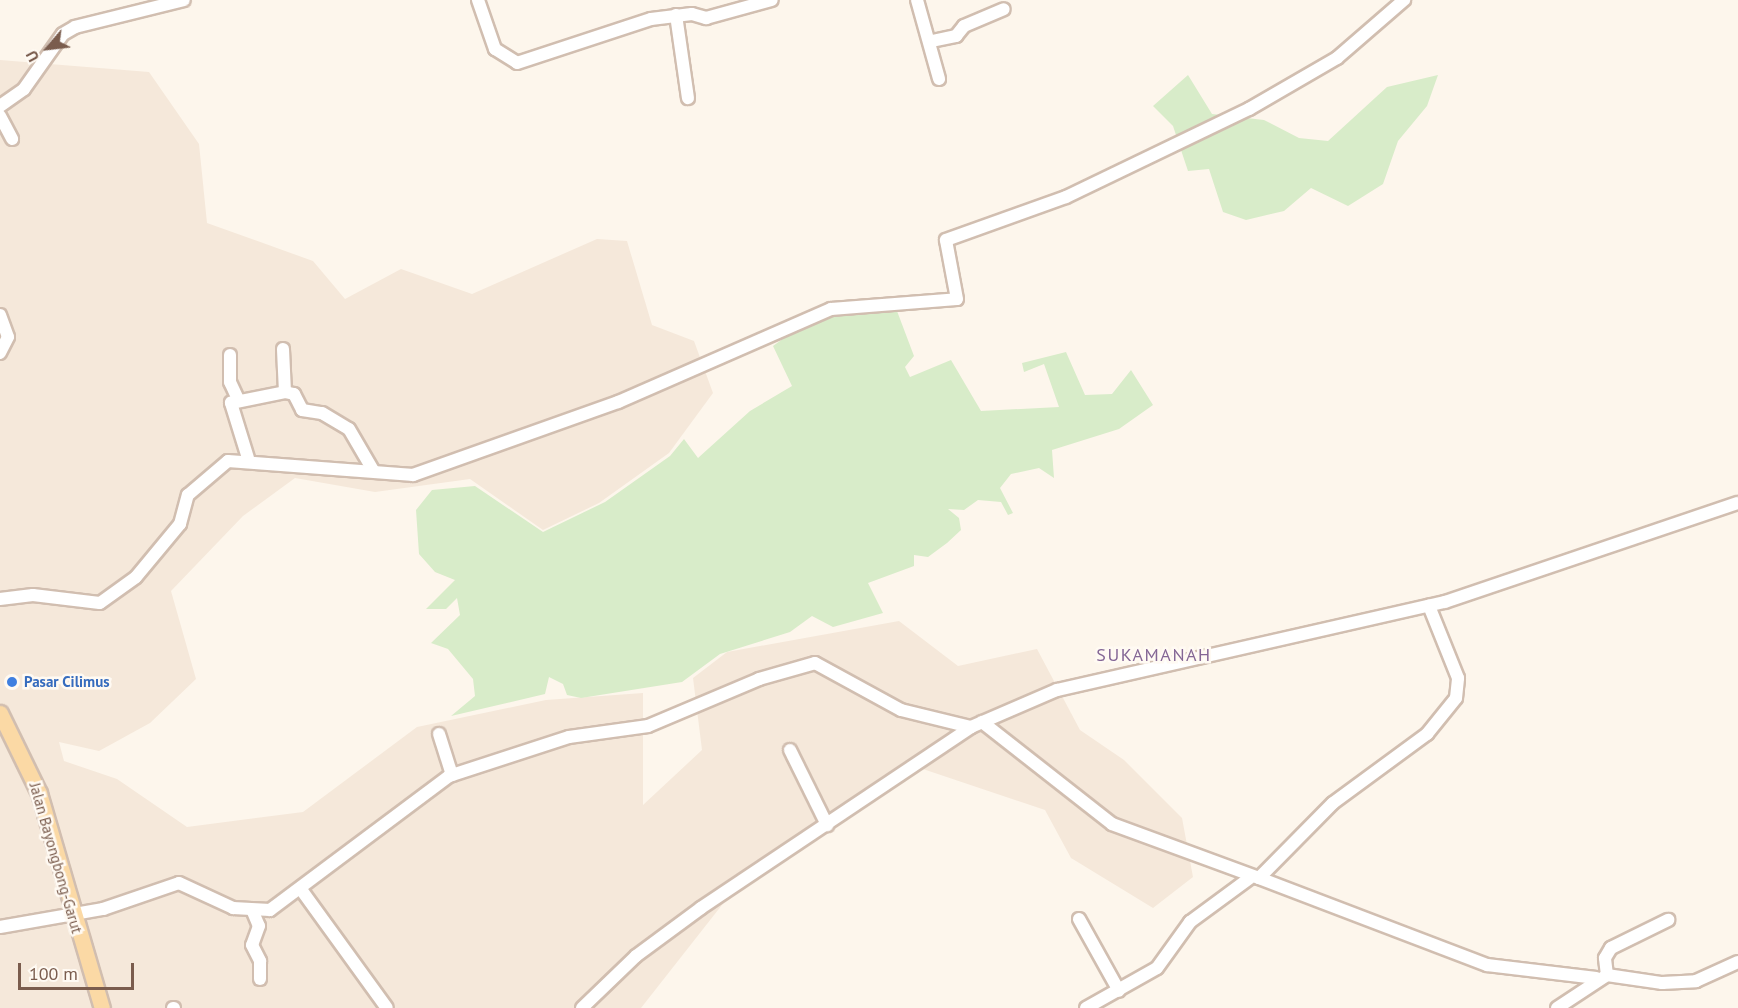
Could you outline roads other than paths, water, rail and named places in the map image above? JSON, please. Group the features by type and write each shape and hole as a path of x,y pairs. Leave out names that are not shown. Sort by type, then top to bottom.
{"main road":[{"name":"Jalan Bayongbong-Garut","path":"0,713 39,793 72,915 102,1008"}],"street":[{"path":"0,106 24,89 63,34 75,27 184,0"},
{"path":"478,0 495,49 517,63 676,15 706,18 772,0"},
{"path":"917,0 932,40 939,79"},
{"path":"0,598 33,595 100,603 136,577 166,544 194,487 221,464 248,458 412,475 656,387 831,309 957,299 946,240 1066,196 1249,109 1338,58 1404,0"},
{"path":"932,40 956,36 964,26 1004,9"},
{"path":"676,15 688,98"},
{"path":"0,116 12,139"},
{"path":"0,315 8,337 0,353"},
{"path":"283,349 285,392"},
{"path":"230,355 230,382 239,400"},
{"path":"248,458 231,404 239,400 285,392 294,394 302,410 322,413 349,429 373,470"},
{"path":"582,1008 636,956 701,908 976,724 1057,690 1428,606 1738,503"},
{"path":"1086,1008 1157,968 1190,922 1255,878 1333,803 1427,734 1456,698 1458,678 1428,606"},
{"path":"0,927 72,915 178,883 253,912 270,910 452,775 569,737 648,726 759,679 815,663 908,713 976,724 1112,824 1487,965 1662,983 1696,981 1736,962"},
{"path":"439,734 452,775"},
{"path":"790,750 827,825"},
{"path":"300,888 387,1008"},
{"path":"253,912 260,926 252,945 260,961 261,979"},
{"path":"1079,919 1119,991"},
{"path":"1557,1008 1602,977 1605,958 1611,948 1668,920"}],"place":[{"name":"Pasar Cilimus","path":"12,682"}],"district":[{"name":"SUKAMANAH","path":"1154,655"}]}
